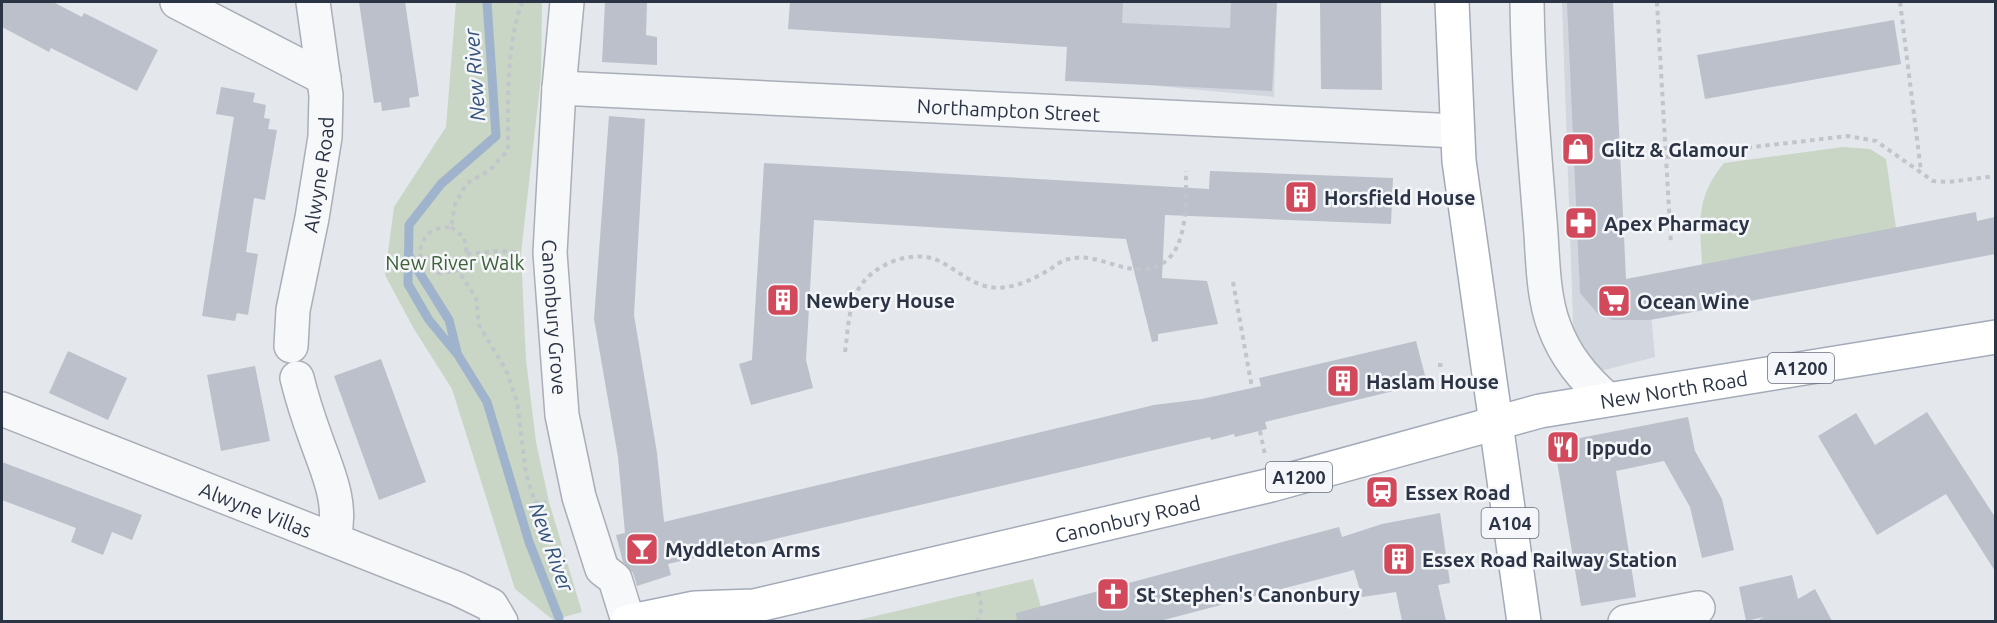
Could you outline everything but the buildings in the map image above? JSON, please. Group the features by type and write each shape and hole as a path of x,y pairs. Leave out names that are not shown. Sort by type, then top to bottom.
{"main road":[{"name":"A104","path":"1452,2 1457,131 1463,195 1524,621"},
{"name":"New North Road","path":"1496,424 1532,413 1606,399 1995,337"},
{"name":"Canonbury Road","path":"627,621 695,608 754,606 1271,485 1496,424"},
{"name":"Canonbury Road","path":"726,621 754,606"}],"street":[{"path":"177,2 324,78"},
{"name":"Alwyne Road","path":"291,346 293,310 325,137 324,78 313,2"},
{"name":"Canonbury Grove","path":"567,2 559,88 550,253 562,415 579,497 602,569 615,579 627,621"},
{"path":"1527,2 1529,93 1552,324 1564,350 1584,380 1606,399"},
{"name":"Northampton Street","path":"559,88 1457,131"},
{"path":"297,378 314,434 336,493 338,522 334,539"},
{"name":"Alwyne Villas","path":"2,409 334,539 481,600 496,611 501,621"},
{"path":"1625,621 1698,608"}],"path":[{"path":"451,227 455,204 467,183 490,170 508,150 510,71 515,20 522,2"},
{"path":"1657,2 1671,244"},
{"path":"1900,2 1921,172"},
{"path":"1667,157 1848,136 1876,141 1933,181 1948,182 1995,176"},
{"path":"845,352 850,312 859,288 876,271 901,258 920,255 937,260 984,286 1003,288 1029,281 1066,259 1085,256 1136,269 1156,266 1171,255 1182,241 1186,171"},
{"path":"451,227 464,237 467,254 458,270 441,274 425,266 419,253 424,236 433,228 451,227"},
{"path":"467,254 497,250 521,253"},
{"path":"458,270 476,298 479,325 506,370 518,402 526,474 535,502 553,502"},
{"path":"1233,282 1252,388"},
{"path":"1438,365 1445,365"}],"shaded area":[{"path":"1078,2 1277,2 1274,97 1073,78"},
{"path":"1562,2 1594,2 1607,279 1648,280 1655,357 1597,372 1574,349"}],"green space":[{"name":"New River Walk","path":"456,2 542,2 541,77 521,253 526,360 536,442 549,502 582,612 553,620 515,589 452,389 414,329 385,275 394,207 446,127"},
{"path":"1843,147 1870,149 1886,159 1896,228 1702,265 1701,211 1708,188 1724,163"},
{"path":"1033,579 1045,621 850,622"}],"waterway":[{"name":"New River","path":"487,2 496,136 441,184 409,225 408,284 429,320 458,355 487,402 529,542 559,618"},
{"name":"New River","path":"409,256 449,320 457,352"}],"place":[{"name":"Glitz & Glamour","path":"1578,149"},
{"name":"Horsfield House","path":"1301,197"},
{"name":"Apex Pharmacy","path":"1581,223"},
{"name":"Newbery House","path":"783,300"},
{"name":"Ocean Wine","path":"1614,301"},
{"name":"Haslam House","path":"1343,381"},
{"name":"Ippudo","path":"1563,447"},
{"name":"Essex Road","path":"1382,492"},
{"name":"Myddleton Arms","path":"642,549"},
{"name":"Essex Road Railway Station","path":"1399,559"},
{"name":"St Stephen's Canonbury","path":"1113,594"}]}
